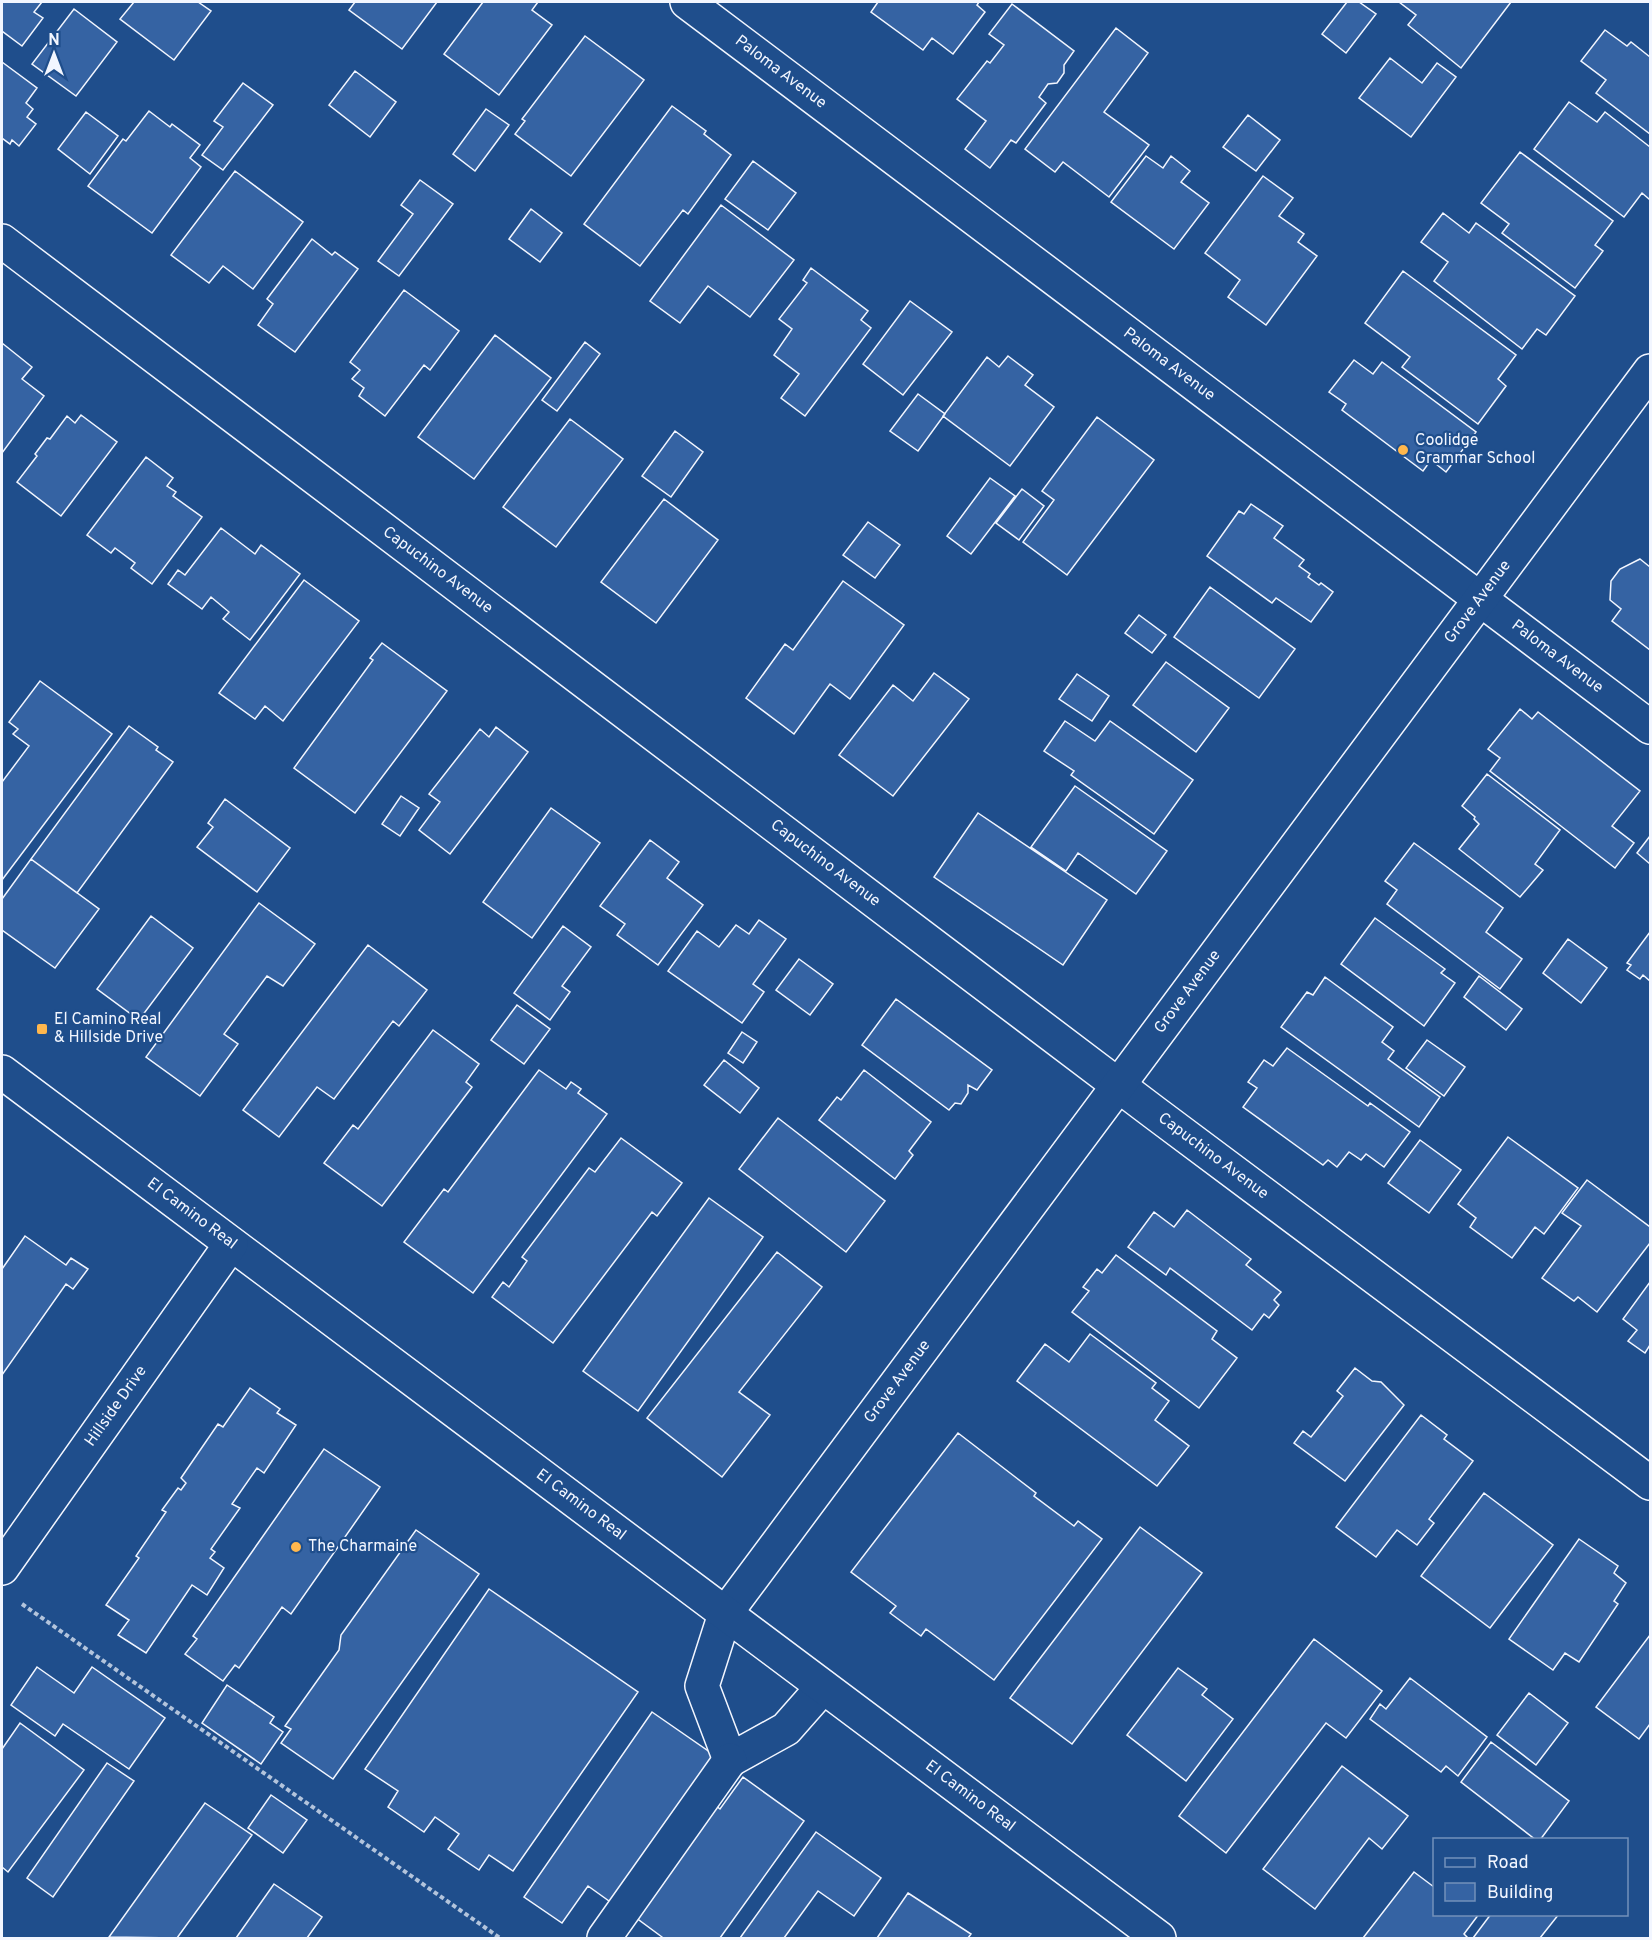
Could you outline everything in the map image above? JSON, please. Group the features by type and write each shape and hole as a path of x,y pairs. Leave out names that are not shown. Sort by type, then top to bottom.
{"street":[{"name":"Paloma Avenue","path":"687,2 1650,727"},
{"name":"Capuchino Avenue","path":"2,241 1119,1086 1650,1483"},
{"name":"Grove Avenue","path":"730,1760 702,1686 725,1614 1650,371"},
{"name":"El Camino Real","path":"2,1072 1159,1938"},
{"name":"Hillside Drive","path":"2,1568 231,1244"},
{"path":"604,1938 730,1760 786,1729 823,1687"}],"path":[{"path":"21,1603 500,1938"}],"building":[{"path":"2,2 42,2 34,12 43,18 22,46 2,31"},
{"path":"134,2 198,2 211,11 174,60 120,19"},
{"path":"355,2 437,2 402,49 349,10"},
{"path":"483,2 538,2 532,10 552,25 499,95 444,54"},
{"path":"878,2 979,2 977,5 985,12 953,54 932,38 923,50 871,12"},
{"path":"1347,2 1359,2 1376,14 1346,53 1322,34"},
{"path":"1399,2 1511,2 1461,68 1408,25 1416,15"},
{"path":"1012,4 1074,51 1064,65 1064,73 1057,83 1048,84 1039,97 1046,103 1016,143 1011,140 990,168 965,149 986,121 957,99 987,61 990,63 1004,45 989,34"},
{"path":"74,9 117,42 76,96 32,64"},
{"path":"1116,28 1148,53 1104,112 1149,145 1109,197 1063,162 1055,172 1025,149"},
{"path":"1605,30 1627,46 1631,42 1650,57 1650,134 1596,93 1606,80 1581,61"},
{"path":"585,36 644,80 571,176 515,134 525,121 522,119"},
{"path":"1390,58 1422,83 1437,63 1456,77 1411,137 1359,98"},
{"path":"2,62 37,88 26,103 33,109 27,117 36,124 19,146 12,140 10,144 2,138"},
{"path":"355,71 396,102 370,137 329,105"},
{"path":"243,83 273,105 223,170 202,155 223,127 214,121"},
{"path":"1569,102 1597,122 1605,112 1650,147 1650,198 1642,193 1624,217 1534,149"},
{"path":"672,106 706,131 704,134 731,155 688,214 683,210 640,266 584,224"},
{"path":"486,109 509,125 475,171 453,154"},
{"path":"149,111 170,127 172,124 200,145 190,158 201,167 152,233 88,186 123,139 126,141"},
{"path":"86,112 118,136 90,174 58,149"},
{"path":"1248,115 1280,140 1256,171 1223,147"},
{"path":"1520,152 1613,221 1595,245 1603,251 1575,288 1502,233 1509,224 1481,203"},
{"path":"1146,156 1163,168 1171,156 1190,171 1181,182 1209,203 1174,249 1111,202"},
{"path":"753,161 796,193 768,230 725,199"},
{"path":"235,171 303,222 253,289 223,266 209,283 171,255"},
{"path":"1263,176 1293,198 1279,216 1304,234 1298,242 1317,256 1266,325 1228,297 1240,280 1205,253"},
{"path":"420,180 453,204 399,276 378,261 413,214 401,205"},
{"path":"721,205 794,260 750,317 708,286 680,323 650,301"},
{"path":"531,209 562,233 540,262 509,239"},
{"path":"1443,213 1469,233 1476,223 1575,296 1546,335 1537,329 1522,349 1434,281 1448,262 1421,242"},
{"path":"312,239 332,255 335,252 358,269 295,352 258,325 273,304 267,299"},
{"path":"811,268 868,311 861,320 871,328 805,416 781,398 799,374 774,355 792,329 779,319 807,283 803,280"},
{"path":"1403,271 1516,355 1498,379 1506,386 1478,424 1402,367 1410,357 1365,323"},
{"path":"404,290 459,331 430,370 424,365 385,416 359,396 364,388 352,379 360,370 350,362"},
{"path":"910,301 952,332 903,395 863,364"},
{"path":"495,335 551,378 474,479 418,437"},
{"path":"585,342 600,354 557,411 542,400"},
{"path":"2,343 32,367 22,379 44,396 2,453"},
{"path":"1008,356 1033,375 1025,385 1054,407 1010,466 943,416 987,357 999,367"},
{"path":"1354,360 1373,374 1382,362 1476,432 1446,472 1431,460 1423,471 1342,410 1346,404 1329,392"},
{"path":"918,394 945,414 918,451 890,431"},
{"path":"81,415 117,442 61,516 17,482 37,456 35,454 47,438 50,439 67,416 75,423"},
{"path":"1097,417 1154,460 1067,575 1023,542 1054,500 1042,491"},
{"path":"570,419 623,459 556,547 503,507"},
{"path":"675,431 703,452 671,497 642,476"},
{"path":"146,457 173,478 167,486 176,492 173,496 202,517 152,584 131,568 135,563 115,548 111,553 87,535"},
{"path":"990,478 1015,496 971,554 947,536"},
{"path":"1022,489 1044,506 1019,540 996,523"},
{"path":"664,499 718,540 656,623 601,582"},
{"path":"1251,504 1283,526 1274,538 1304,560 1299,566 1310,574 1308,577 1333,592 1311,622 1276,598 1272,603 1207,556 1239,511 1244,514"},
{"path":"868,522 900,545 875,578 843,555"},
{"path":"221,528 255,554 261,545 300,574 250,640 223,619 229,612 211,597 202,609 168,584 178,570 185,575"},
{"path":"1640,559 1650,567 1650,650 1612,621 1621,609 1610,600 1611,581 1620,569"},
{"path":"304,580 359,621 283,721 265,706 255,719 219,693"},
{"path":"843,581 904,625 850,699 830,684 794,734 746,698 785,644 793,650"},
{"path":"1210,587 1295,649 1259,698 1174,637"},
{"path":"1139,615 1166,635 1152,653 1125,633"},
{"path":"382,643 447,691 355,813 294,768 373,660 370,658"},
{"path":"1166,662 1229,708 1196,752 1133,705"},
{"path":"934,673 969,699 893,796 839,755 893,685 913,701"},
{"path":"1077,674 1109,696 1092,721 1059,699"},
{"path":"40,681 112,734 2,880 2,782 29,746 13,734 18,729 9,722"},
{"path":"1520,709 1532,719 1538,712 1640,791 1612,826 1634,843 1615,868 1490,771 1500,758 1488,749"},
{"path":"1065,721 1095,741 1110,721 1193,780 1154,834 1071,775 1074,771 1044,751"},
{"path":"129,726 158,747 156,750 173,762 77,893 31,859"},
{"path":"496,727 528,752 450,854 419,830 440,802 429,794 480,729 489,737"},
{"path":"1487,774 1560,830 1535,864 1543,870 1520,897 1459,849 1479,824 1474,819 1475,817 1462,806"},
{"path":"1075,786 1167,851 1136,894 1078,853 1066,871 1031,847"},
{"path":"401,796 419,808 400,836 382,824"},
{"path":"225,799 290,848 257,892 197,847 213,827 208,823"},
{"path":"551,808 600,843 532,938 483,902"},
{"path":"978,813 1107,900 1063,965 934,877"},
{"path":"1650,836 1650,864 1637,853"},
{"path":"650,840 679,862 667,878 703,905 658,965 617,935 625,924 600,906"},
{"path":"1414,843 1503,908 1486,932 1522,959 1500,989 1387,904 1397,890 1385,881"},
{"path":"31,859 99,909 55,968 2,930 2,899"},
{"path":"259,903 315,944 283,986 267,976 224,1034 238,1044 200,1096 146,1057"},
{"path":"151,916 193,948 139,1020 97,989"},
{"path":"1375,918 1445,969 1441,973 1455,983 1424,1026 1341,964"},
{"path":"759,920 786,939 753,984 764,992 742,1023 668,971 697,931 719,947 736,925 749,934"},
{"path":"563,926 591,947 562,986 570,992 550,1020 514,993"},
{"path":"1650,932 1650,981 1643,975 1640,979 1627,970 1631,965 1627,963"},
{"path":"1568,939 1607,968 1581,1003 1543,973"},
{"path":"368,945 427,990 399,1026 393,1021 334,1099 317,1087 279,1137 243,1110"},
{"path":"799,959 833,984 810,1015 776,990"},
{"path":"1479,976 1522,1009 1506,1030 1464,997"},
{"path":"1325,977 1393,1027 1382,1042 1394,1051 1388,1059 1440,1097 1419,1127 1281,1027 1307,992 1313,995"},
{"path":"896,999 992,1070 977,1090 968,1085 968,1093 961,1104 955,1103 949,1110 862,1045"},
{"path":"517,1005 550,1029 524,1064 491,1040"},
{"path":"433,1030 479,1064 466,1082 472,1087 382,1206 324,1163 353,1125 358,1129"},
{"path":"742,1032 757,1042 743,1063 728,1053"},
{"path":"1427,1040 1465,1067 1444,1096 1406,1068"},
{"path":"1287,1048 1368,1106 1370,1103 1410,1132 1384,1167 1366,1154 1361,1160 1349,1152 1337,1167 1328,1160 1323,1165 1243,1107 1257,1088 1248,1082 1264,1060 1273,1066"},
{"path":"724,1060 759,1088 740,1113 704,1085"},
{"path":"539,1070 566,1089 571,1082 581,1089 578,1093 607,1114 473,1293 404,1242 444,1189 448,1192"},
{"path":"864,1070 931,1122 909,1151 913,1155 895,1179 819,1120 837,1097 841,1100"},
{"path":"778,1118 885,1201 846,1252 739,1169"},
{"path":"1508,1137 1578,1188 1544,1234 1535,1227 1512,1258 1470,1227 1476,1218 1458,1204"},
{"path":"621,1138 682,1183 657,1216 652,1212 553,1343 492,1297 503,1282 509,1287 527,1261 522,1257 589,1168 595,1172"},
{"path":"1420,1140 1461,1170 1429,1213 1388,1183"},
{"path":"1587,1180 1650,1227 1650,1243 1597,1312 1578,1297 1574,1301 1542,1278 1581,1226 1562,1213"},
{"path":"709,1198 763,1237 638,1411 583,1371"},
{"path":"1187,1210 1251,1259 1246,1265 1281,1292 1274,1300 1279,1305 1269,1318 1264,1314 1252,1330 1170,1268 1166,1275 1128,1247 1154,1212 1174,1227"},
{"path":"25,1236 66,1265 71,1258 88,1269 73,1289 66,1284 2,1375 2,1269"},
{"path":"777,1252 822,1287 739,1392 770,1415 722,1477 647,1418"},
{"path":"1116,1255 1217,1331 1212,1339 1237,1358 1199,1408 1072,1312 1089,1291 1083,1287 1097,1269 1102,1273"},
{"path":"1650,1282 1650,1345 1645,1353 1628,1341 1637,1330 1623,1319"},
{"path":"1090,1334 1156,1383 1152,1388 1169,1401 1155,1420 1189,1446 1157,1486 1017,1381 1045,1344 1069,1362"},
{"path":"1355,1368 1372,1381 1381,1382 1404,1405 1345,1481 1294,1443 1303,1431 1311,1437 1343,1396 1337,1391"},
{"path":"250,1388 280,1409 277,1413 296,1425 264,1473 257,1468 232,1504 240,1508 211,1549 215,1552 210,1558 224,1568 207,1595 192,1585 146,1653 118,1635 129,1620 106,1605 139,1558 136,1556 166,1512 162,1510 178,1488 181,1490 186,1483 181,1478 218,1424 223,1427"},
{"path":"1421,1415 1447,1435 1444,1439 1473,1461 1429,1519 1434,1523 1417,1545 1397,1530 1376,1557 1336,1527"},
{"path":"958,1433 1036,1493 1034,1496 1074,1526 1078,1521 1102,1539 994,1680 926,1629 921,1636 890,1613 896,1606 851,1572"},
{"name":"The Charmaine","path":"324,1449 380,1487 291,1614 282,1607 239,1668 235,1665 223,1681 185,1654 197,1639 193,1636"},
{"path":"1484,1493 1553,1545 1490,1628 1421,1576"},
{"path":"1140,1527 1202,1573 1072,1744 1010,1698"},
{"path":"416,1530 479,1574 333,1779 281,1743 291,1729 285,1726 339,1650 341,1635"},
{"path":"1579,1539 1618,1566 1614,1573 1626,1583 1614,1601 1618,1604 1579,1662 1565,1653 1553,1670 1509,1639"},
{"path":"489,1589 638,1692 513,1871 489,1855 479,1870 448,1849 459,1834 435,1817 424,1832 388,1807 398,1791 365,1769"},
{"path":"1650,1635 1650,1724 1639,1739 1596,1707"},
{"path":"1314,1639 1382,1691 1346,1738 1326,1723 1226,1853 1179,1816"},
{"path":"37,1667 74,1693 92,1667 165,1718 129,1769 63,1724 55,1736 11,1705"},
{"path":"1178,1668 1207,1689 1202,1695 1233,1719 1186,1781 1127,1735"},
{"path":"1410,1678 1487,1737 1458,1776 1446,1766 1441,1772 1370,1719 1380,1704 1386,1709"},
{"path":"227,1685 274,1717 270,1723 283,1732 261,1764 202,1723"},
{"path":"1529,1693 1568,1723 1536,1765 1497,1735"},
{"path":"652,1712 714,1755 616,1906 588,1886 562,1923 524,1897"},
{"path":"20,1723 84,1770 8,1872 2,1867 2,1749"},
{"path":"1491,1742 1569,1801 1541,1838 1533,1838 1461,1782"},
{"path":"107,1763 134,1781 53,1897 27,1878"},
{"path":"1342,1766 1408,1816 1382,1849 1369,1838 1315,1909 1263,1869"},
{"path":"743,1777 804,1821 720,1938 661,1938 635,1917 715,1805 720,1809"},
{"path":"271,1795 307,1820 283,1853 248,1828"},
{"path":"205,1803 252,1835 177,1938 109,1937"},
{"path":"816,1832 881,1878 854,1916 818,1891 784,1938 740,1938"},
{"path":"1414,1872 1433,1886 1433,1916 1478,1916 1464,1934 1466,1938 1363,1938"},
{"path":"274,1884 322,1917 307,1938 236,1938"},
{"path":"908,1893 971,1934 968,1938 877,1938"},
{"path":"1490,1916 1557,1916 1540,1938 1473,1938"}],"place":[{"name":"Coolidge Grammar School","path":"1403,450"},
{"name":"El Camino Real & Hillside Drive","path":"42,1029"},
{"name":"The Charmaine","path":"296,1547"}]}
